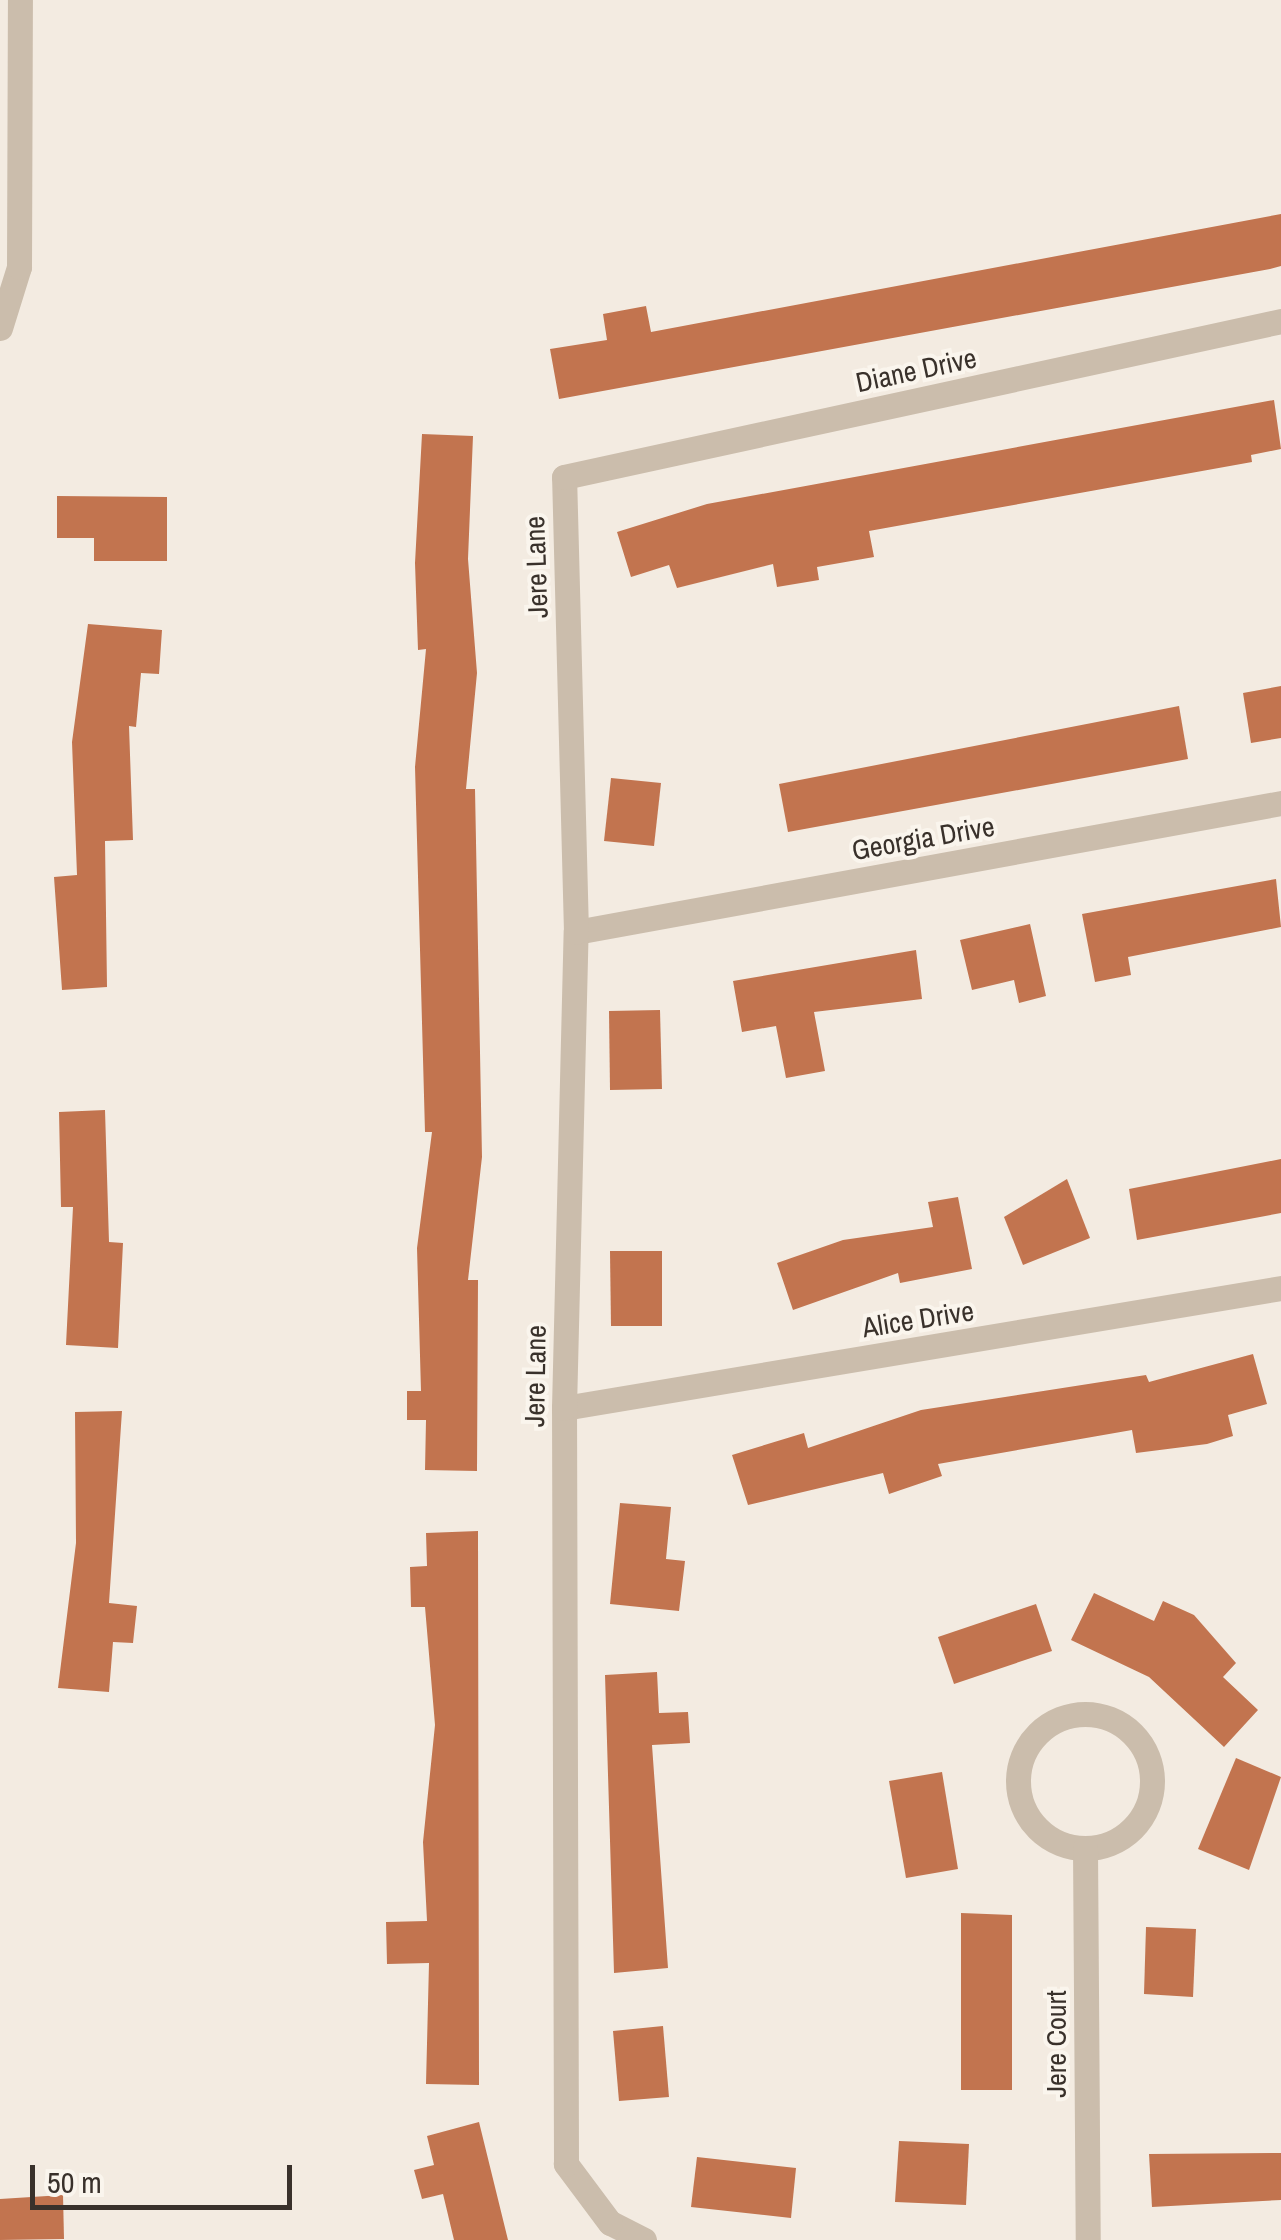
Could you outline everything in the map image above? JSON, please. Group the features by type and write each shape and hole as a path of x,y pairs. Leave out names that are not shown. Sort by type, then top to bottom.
{"street":[{"path":"0,328 19,266 20,0"},
{"name":"Diane Drive","path":"564,477 1281,321"},
{"name":"Jere Lane","path":"564,477 576,932 564,1408 566,2164 610,2222 644,2240"},
{"name":"Georgia Drive","path":"576,932 1281,803"},
{"name":"Alice Drive","path":"564,1408 1281,1288"},
{"path":"1094,1714 1134,1734 1147,1752 1151,1796 1127,1834 1085,1848 1036,1826 1018,1776 1044,1729 1094,1714"},
{"name":"Jere Court","path":"1085,1848 1088,2240"}],"building":[{"path":"1281,214 1281,266 1270,269 559,399 550,349 607,340 603,314 646,306 651,332"},
{"path":"1274,400 1281,449 1251,455 1252,462 869,531 874,557 817,567 819,580 777,587 773,564 677,588 669,565 631,577 617,532 707,504"},
{"path":"422,434 473,436 468,559 477,673 466,789 475,789 482,1157 468,1280 478,1280 477,1471 425,1470 426,1420 407,1420 407,1391 421,1391 417,1248 432,1132 425,1132 415,767 426,649 418,650 415,563"},
{"path":"57,496 167,497 167,561 94,561 94,538 57,538"},
{"path":"88,624 162,630 159,674 141,673 136,727 129,726 133,840 105,841 107,987 62,990 54,877 77,875 72,742"},
{"path":"1281,686 1281,738 1251,743 1243,693"},
{"path":"1179,706 1188,759 788,832 779,784"},
{"path":"611,778 661,783 654,846 604,841"},
{"path":"1276,879 1281,927 1128,957 1131,975 1095,982 1082,914"},
{"path":"1030,924 1046,996 1019,1003 1014,980 972,990 960,940"},
{"path":"916,950 922,999 814,1012 825,1071 786,1078 776,1026 742,1032 733,981"},
{"path":"660,1010 662,1089 610,1090 609,1011"},
{"path":"105,1110 109,1242 123,1243 118,1348 66,1345 73,1207 61,1207 59,1112"},
{"path":"1281,1159 1281,1213 1137,1240 1129,1189"},
{"path":"1067,1179 1090,1238 1023,1265 1004,1217"},
{"path":"958,1197 972,1269 900,1283 898,1273 793,1310 777,1263 843,1240 933,1227 928,1202"},
{"path":"610,1251 662,1251 662,1326 611,1326"},
{"path":"1253,1354 1267,1404 1228,1415 1233,1436 1207,1444 1136,1453 1132,1430 938,1464 942,1476 889,1494 883,1473 748,1505 732,1455 804,1433 808,1448 921,1410 1146,1375 1149,1382"},
{"path":"122,1411 109,1603 137,1606 133,1643 113,1642 109,1692 58,1688 76,1543 75,1412"},
{"path":"620,1503 671,1507 666,1559 685,1561 679,1611 610,1604"},
{"path":"478,1531 479,2085 426,2084 429,1963 387,1964 386,1922 427,1921 423,1842 435,1725 425,1607 411,1607 410,1567 427,1566 426,1533"},
{"path":"1094,1593 1154,1621 1163,1601 1194,1615 1236,1663 1223,1677 1258,1710 1224,1747 1149,1677 1071,1640"},
{"path":"1036,1604 1052,1651 954,1684 938,1637"},
{"path":"657,1672 659,1713 688,1712 690,1743 652,1745 668,1968 614,1973 605,1675"},
{"path":"1236,1758 1281,1777 1249,1870 1198,1849"},
{"path":"942,1772 958,1869 906,1878 889,1781"},
{"path":"961,1913 1012,1915 1012,2090 961,2090"},
{"path":"1146,1927 1196,1929 1193,1997 1144,1994"},
{"path":"663,2026 669,2097 619,2101 613,2031"},
{"path":"479,2122 508,2240 454,2240 443,2194 422,2199 414,2170 434,2165 427,2136"},
{"path":"899,2141 969,2144 966,2205 895,2202"},
{"path":"1281,2153 1281,2200 1152,2207 1149,2154"},
{"path":"697,2157 796,2168 791,2218 691,2207"},
{"path":"63,2195 64,2239 0,2240 0,2199"}]}
